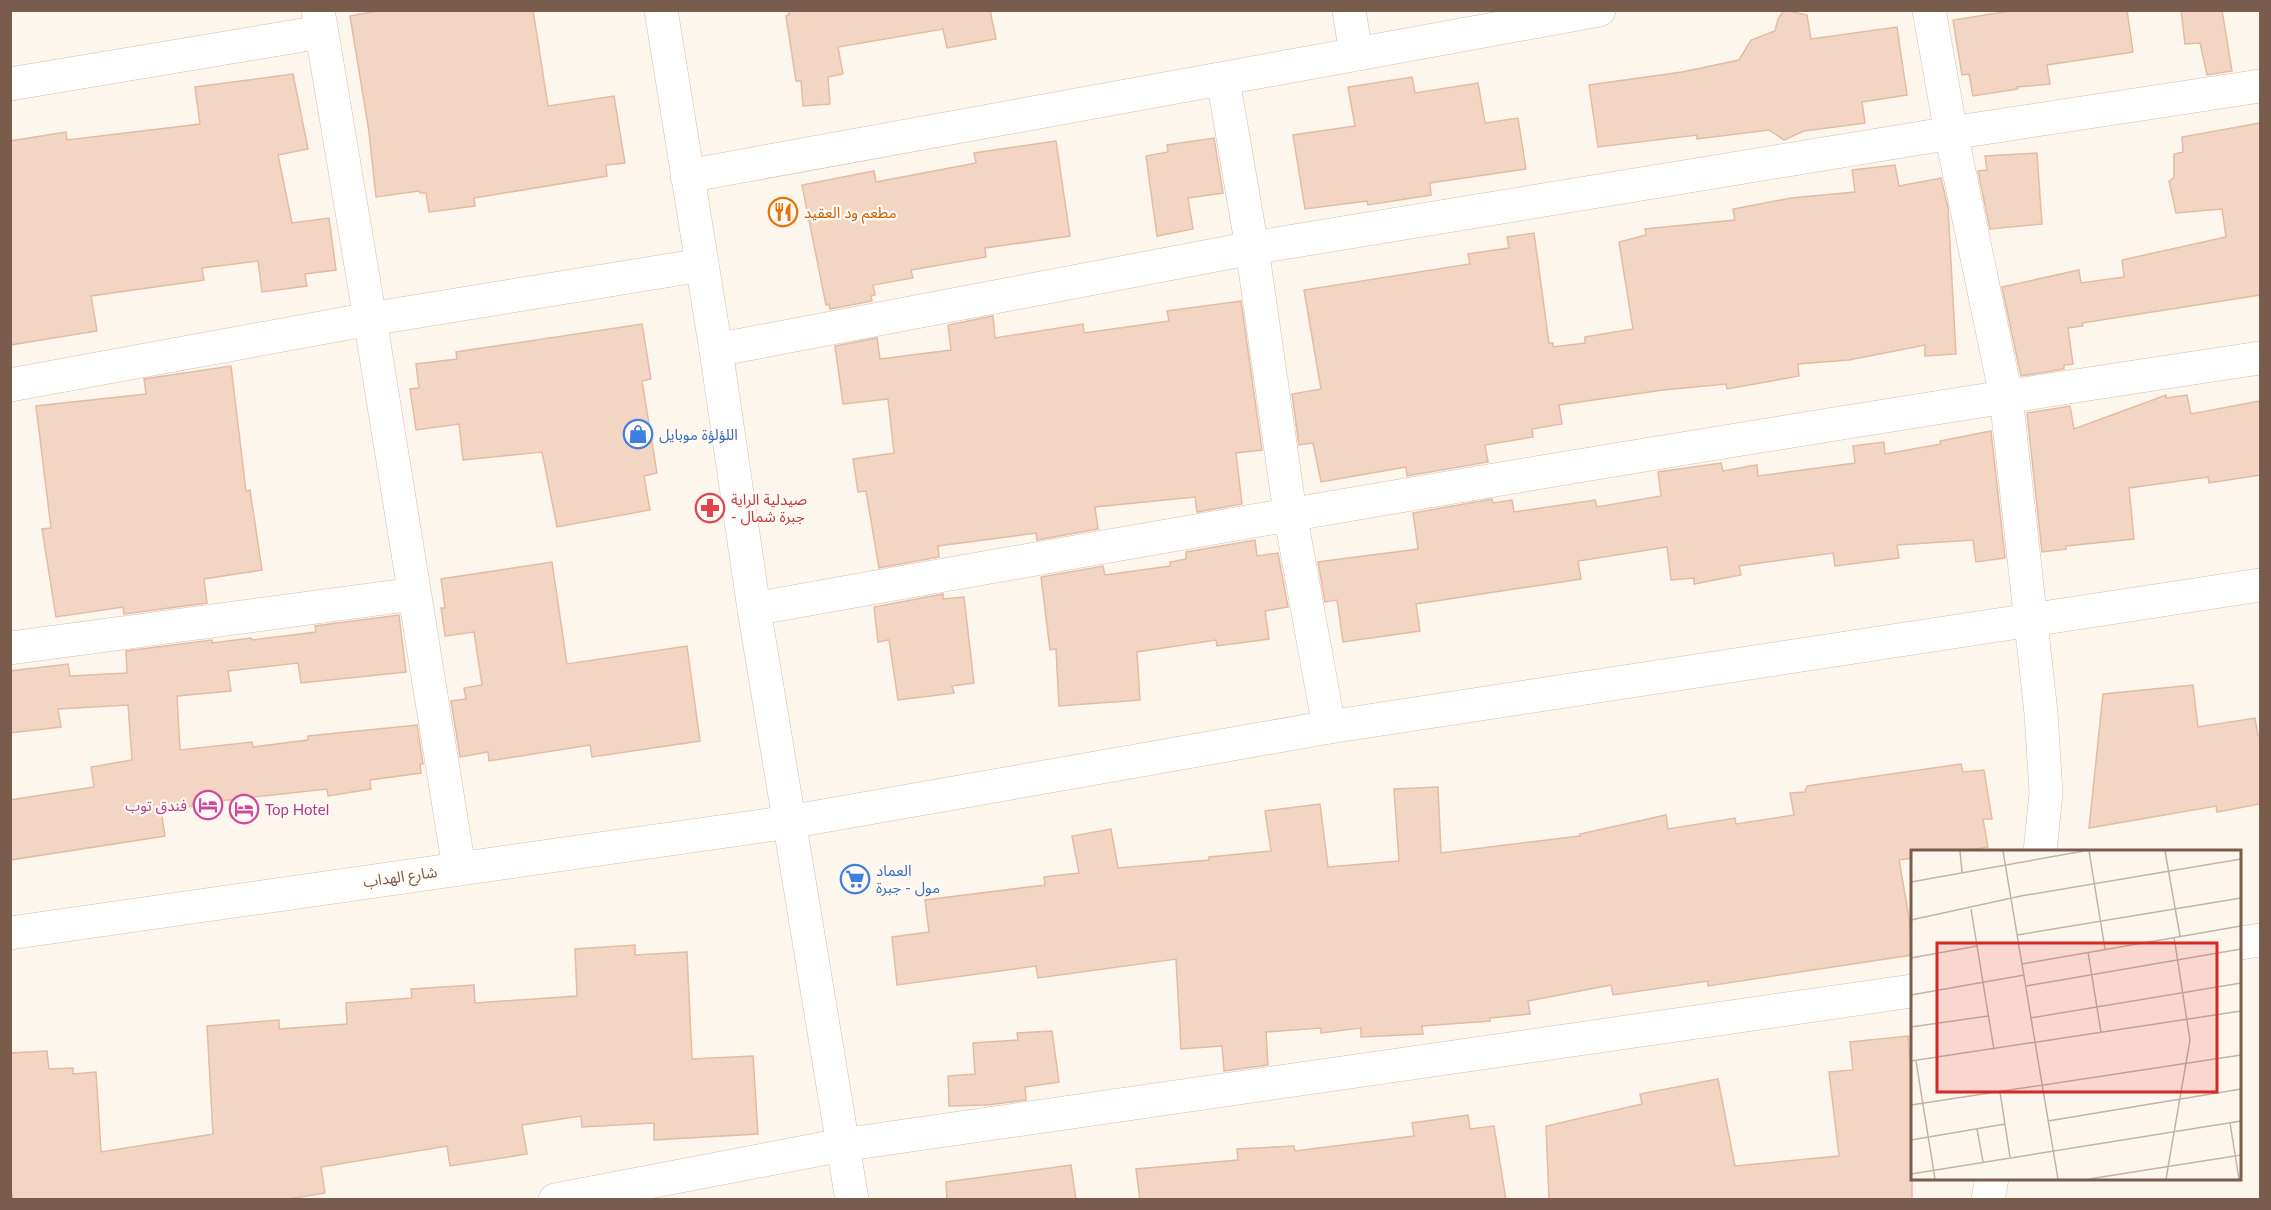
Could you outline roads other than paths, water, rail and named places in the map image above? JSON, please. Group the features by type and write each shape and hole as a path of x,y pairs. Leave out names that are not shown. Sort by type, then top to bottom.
{"street":[{"path":"661,10 716,350 754,609 852,1200"},
{"path":"1349,10 1356,54"},
{"path":"687,176 1599,10"},
{"path":"1929,10 1951,133 2006,396 2041,713 2046,793 2040,850"},
{"path":"10,84 319,21 459,868"},
{"path":"1223,79 1252,248 1290,513 1329,727"},
{"path":"716,350 1252,248 1951,133 2260,86"},
{"path":"10,385 370,320 702,265"},
{"path":"754,609 1290,513 2006,396 2260,358"},
{"name":"شارع الهداب","path":"10,933 789,822 1329,727 2260,585"},
{"path":"10,648 414,594"},
{"path":"2241,943 2260,940"},
{"path":"555,1200 842,1144 1911,990"},
{"path":"1988,1200 1992,1180"}],"place":[{"name":"مطعم ود العقيد","path":"783,212"},
{"name":"اللؤلؤة موبايل","path":"638,434"},
{"name":"صيدلية الراية - جبرة شمال","path":"710,508"},
{"name":"فندق توب","path":"208,805"},
{"name":"Top Hotel","path":"244,809"},
{"name":"العماد مول - جبرة","path":"855,879"}]}
